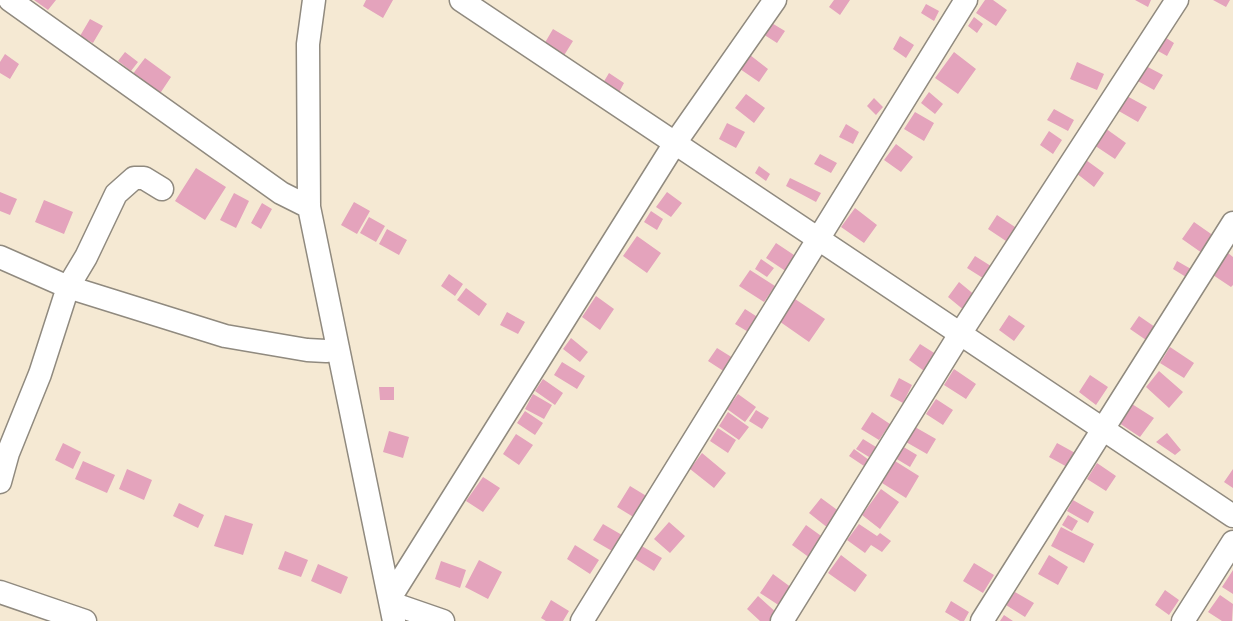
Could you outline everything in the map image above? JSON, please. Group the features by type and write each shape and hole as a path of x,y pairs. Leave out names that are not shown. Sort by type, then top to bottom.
{"street":[{"path":"10,0 280,193 309,207"},
{"path":"314,0 308,44 309,207 392,607"},
{"path":"461,0 1233,516"},
{"path":"392,607 675,144 775,0"},
{"path":"582,621 966,0"},
{"path":"782,621 960,333 1177,0"},
{"path":"0,482 8,453 40,374 68,287 86,257 116,194 134,178 144,178 162,189"},
{"path":"982,621 1233,223"},
{"path":"0,257 68,287 225,336 307,350 327,351 338,348"},
{"path":"1183,621 1233,542"},
{"path":"0,592 86,621"},
{"path":"392,607 443,621"}],"building":[{"path":"34,0 56,0 48,10"},
{"path":"366,0 393,0 383,18 363,6"},
{"path":"834,0 850,0 840,15 829,7"},
{"path":"985,0 993,0 1007,10 996,26 976,13"},
{"path":"1135,0 1151,0 1148,7"},
{"path":"1213,0 1230,0 1226,7"},
{"path":"926,4 939,11 934,21 921,13"},
{"path":"974,17 983,24 977,33 968,26"},
{"path":"90,19 103,26 93,43 80,36"},
{"path":"770,22 785,31 777,43 763,34"},
{"path":"553,29 573,41 563,57 543,46"},
{"path":"1160,34 1174,43 1167,56 1151,47"},
{"path":"900,36 914,45 906,58 893,49"},
{"path":"125,52 138,62 131,71 118,61"},
{"path":"954,52 976,69 958,94 935,78"},
{"path":"5,54 19,64 10,79 0,73 0,62"},
{"path":"750,55 768,69 759,82 740,69"},
{"path":"145,58 171,77 159,95 132,75"},
{"path":"1077,62 1104,74 1097,90 1070,79"},
{"path":"1144,65 1163,75 1154,90 1136,80"},
{"path":"609,73 624,83 616,98 600,88"},
{"path":"929,92 943,104 935,114 921,103"},
{"path":"746,94 765,108 754,123 735,108"},
{"path":"1125,95 1147,107 1138,122 1117,110"},
{"path":"874,98 883,107 876,115 867,106"},
{"path":"1054,109 1074,120 1068,131 1047,120"},
{"path":"915,112 934,123 924,141 904,129"},
{"path":"727,123 745,132 736,148 719,139"},
{"path":"846,124 859,132 853,144 839,137"},
{"path":"1105,128 1126,143 1115,159 1094,145"},
{"path":"1049,131 1062,140 1053,154 1040,145"},
{"path":"896,144 913,157 901,172 884,160"},
{"path":"820,154 837,163 831,173 814,164"},
{"path":"1086,160 1104,173 1094,187 1076,173"},
{"path":"759,166 770,174 766,181 755,173"},
{"path":"196,168 226,187 205,220 175,201"},
{"path":"790,178 821,193 816,202 786,186"},
{"path":"0,192 17,199 10,215 0,211"},
{"path":"667,192 682,203 671,217 656,207"},
{"path":"234,193 249,201 236,228 220,220"},
{"path":"44,200 73,212 64,234 35,222"},
{"path":"354,202 370,211 357,234 341,225"},
{"path":"262,203 272,209 261,229 251,223"},
{"path":"855,208 877,225 864,243 841,227"},
{"path":"651,211 663,219 657,230 644,222"},
{"path":"997,215 1018,229 1009,243 988,229"},
{"path":"369,217 385,226 376,242 360,233"},
{"path":"1194,222 1214,236 1202,253 1182,239"},
{"path":"387,229 407,240 399,255 379,244"},
{"path":"637,236 661,253 647,273 623,256"},
{"path":"776,243 797,257 787,272 766,258"},
{"path":"1228,253 1233,257 1233,285 1231,287 1213,275"},
{"path":"975,256 994,268 986,280 967,268"},
{"path":"761,259 774,268 767,277 755,269"},
{"path":"1177,261 1191,269 1186,277 1173,269"},
{"path":"750,270 775,286 764,302 739,286"},
{"path":"449,274 463,284 455,296 441,286"},
{"path":"959,282 976,296 965,311 948,297"},
{"path":"466,288 487,304 479,316 457,300"},
{"path":"596,296 614,309 600,330 582,317"},
{"path":"792,297 825,319 809,342 776,319"},
{"path":"745,309 759,318 750,333 735,324"},
{"path":"507,312 525,322 518,334 500,325"},
{"path":"1009,315 1025,326 1014,341 999,330"},
{"path":"1139,316 1155,327 1146,340 1130,329"},
{"path":"571,338 588,352 580,362 563,349"},
{"path":"920,344 939,356 927,373 909,360"},
{"path":"1170,347 1194,363 1184,378 1160,363"},
{"path":"717,348 733,358 725,372 708,361"},
{"path":"562,362 585,376 577,389 554,375"},
{"path":"954,369 976,384 966,399 944,385"},
{"path":"1159,371 1183,392 1169,408 1146,387"},
{"path":"1090,375 1108,387 1096,405 1079,392"},
{"path":"899,378 912,385 903,403 890,396"},
{"path":"543,379 563,393 555,405 535,391"},
{"path":"379,387 394,387 394,400 380,400"},
{"path":"533,394 552,405 544,419 525,409"},
{"path":"738,394 756,407 745,422 727,409"},
{"path":"936,399 953,410 943,425 926,414"},
{"path":"1132,404 1154,418 1140,437 1119,423"},
{"path":"756,410 769,418 762,429 749,421"},
{"path":"525,411 543,423 535,435 517,423"},
{"path":"728,412 749,427 739,440 719,426"},
{"path":"872,412 890,424 879,440 861,429"},
{"path":"915,427 936,439 927,454 906,442"},
{"path":"718,428 736,440 728,453 710,441"},
{"path":"389,431 409,437 403,458 383,452"},
{"path":"1167,433 1181,450 1175,455 1156,442"},
{"path":"516,434 533,445 519,465 503,454"},
{"path":"863,439 876,447 869,457 856,449"},
{"path":"63,443 81,452 73,469 55,460"},
{"path":"1057,443 1077,454 1069,468 1049,457"},
{"path":"902,446 917,455 910,467 895,458"},
{"path":"854,449 869,460 864,466 849,456"},
{"path":"702,453 726,473 714,488 690,469"},
{"path":"83,461 115,475 107,493 75,479"},
{"path":"895,461 919,476 906,498 882,483"},
{"path":"1097,463 1116,476 1106,491 1087,479"},
{"path":"127,469 152,480 144,500 119,489"},
{"path":"1233,469 1233,488 1224,482"},
{"path":"483,477 500,488 483,512 466,501"},
{"path":"630,486 648,497 635,518 617,507"},
{"path":"881,489 899,502 880,529 862,515"},
{"path":"821,498 840,512 828,528 809,513"},
{"path":"1073,500 1094,512 1088,523 1067,511"},
{"path":"179,503 204,515 198,528 173,516"},
{"path":"225,515 253,524 243,555 214,546"},
{"path":"1068,515 1078,521 1072,531 1062,525"},
{"path":"669,522 685,536 670,553 654,539"},
{"path":"603,524 622,535 612,551 593,540"},
{"path":"859,524 877,536 880,533 891,541 882,552 871,545 865,553 847,540"},
{"path":"806,525 824,538 810,558 792,545"},
{"path":"1061,527 1094,544 1084,563 1051,546"},
{"path":"575,545 599,560 590,574 567,559"},
{"path":"640,545 662,558 654,571 632,557"},
{"path":"285,551 308,560 301,577 278,569"},
{"path":"841,555 867,575 855,592 828,573"},
{"path":"1049,555 1068,567 1058,585 1038,574"},
{"path":"479,560 502,572 488,599 465,587"},
{"path":"441,561 466,570 460,588 435,579"},
{"path":"974,563 994,575 983,593 963,581"},
{"path":"318,564 348,577 341,594 311,581"},
{"path":"1233,570 1233,594 1222,587"},
{"path":"773,574 792,588 780,606 760,593"},
{"path":"1165,590 1179,600 1169,615 1155,605"},
{"path":"1015,592 1034,603 1025,617 1006,605"},
{"path":"1220,595 1233,604 1232,621 1222,621 1208,612"},
{"path":"758,596 779,615 773,621 760,621 747,609"},
{"path":"551,600 569,611 563,621 546,621 541,618"},
{"path":"951,601 969,612 964,621 945,612"},
{"path":"1004,615 1013,621 1000,621"}]}
